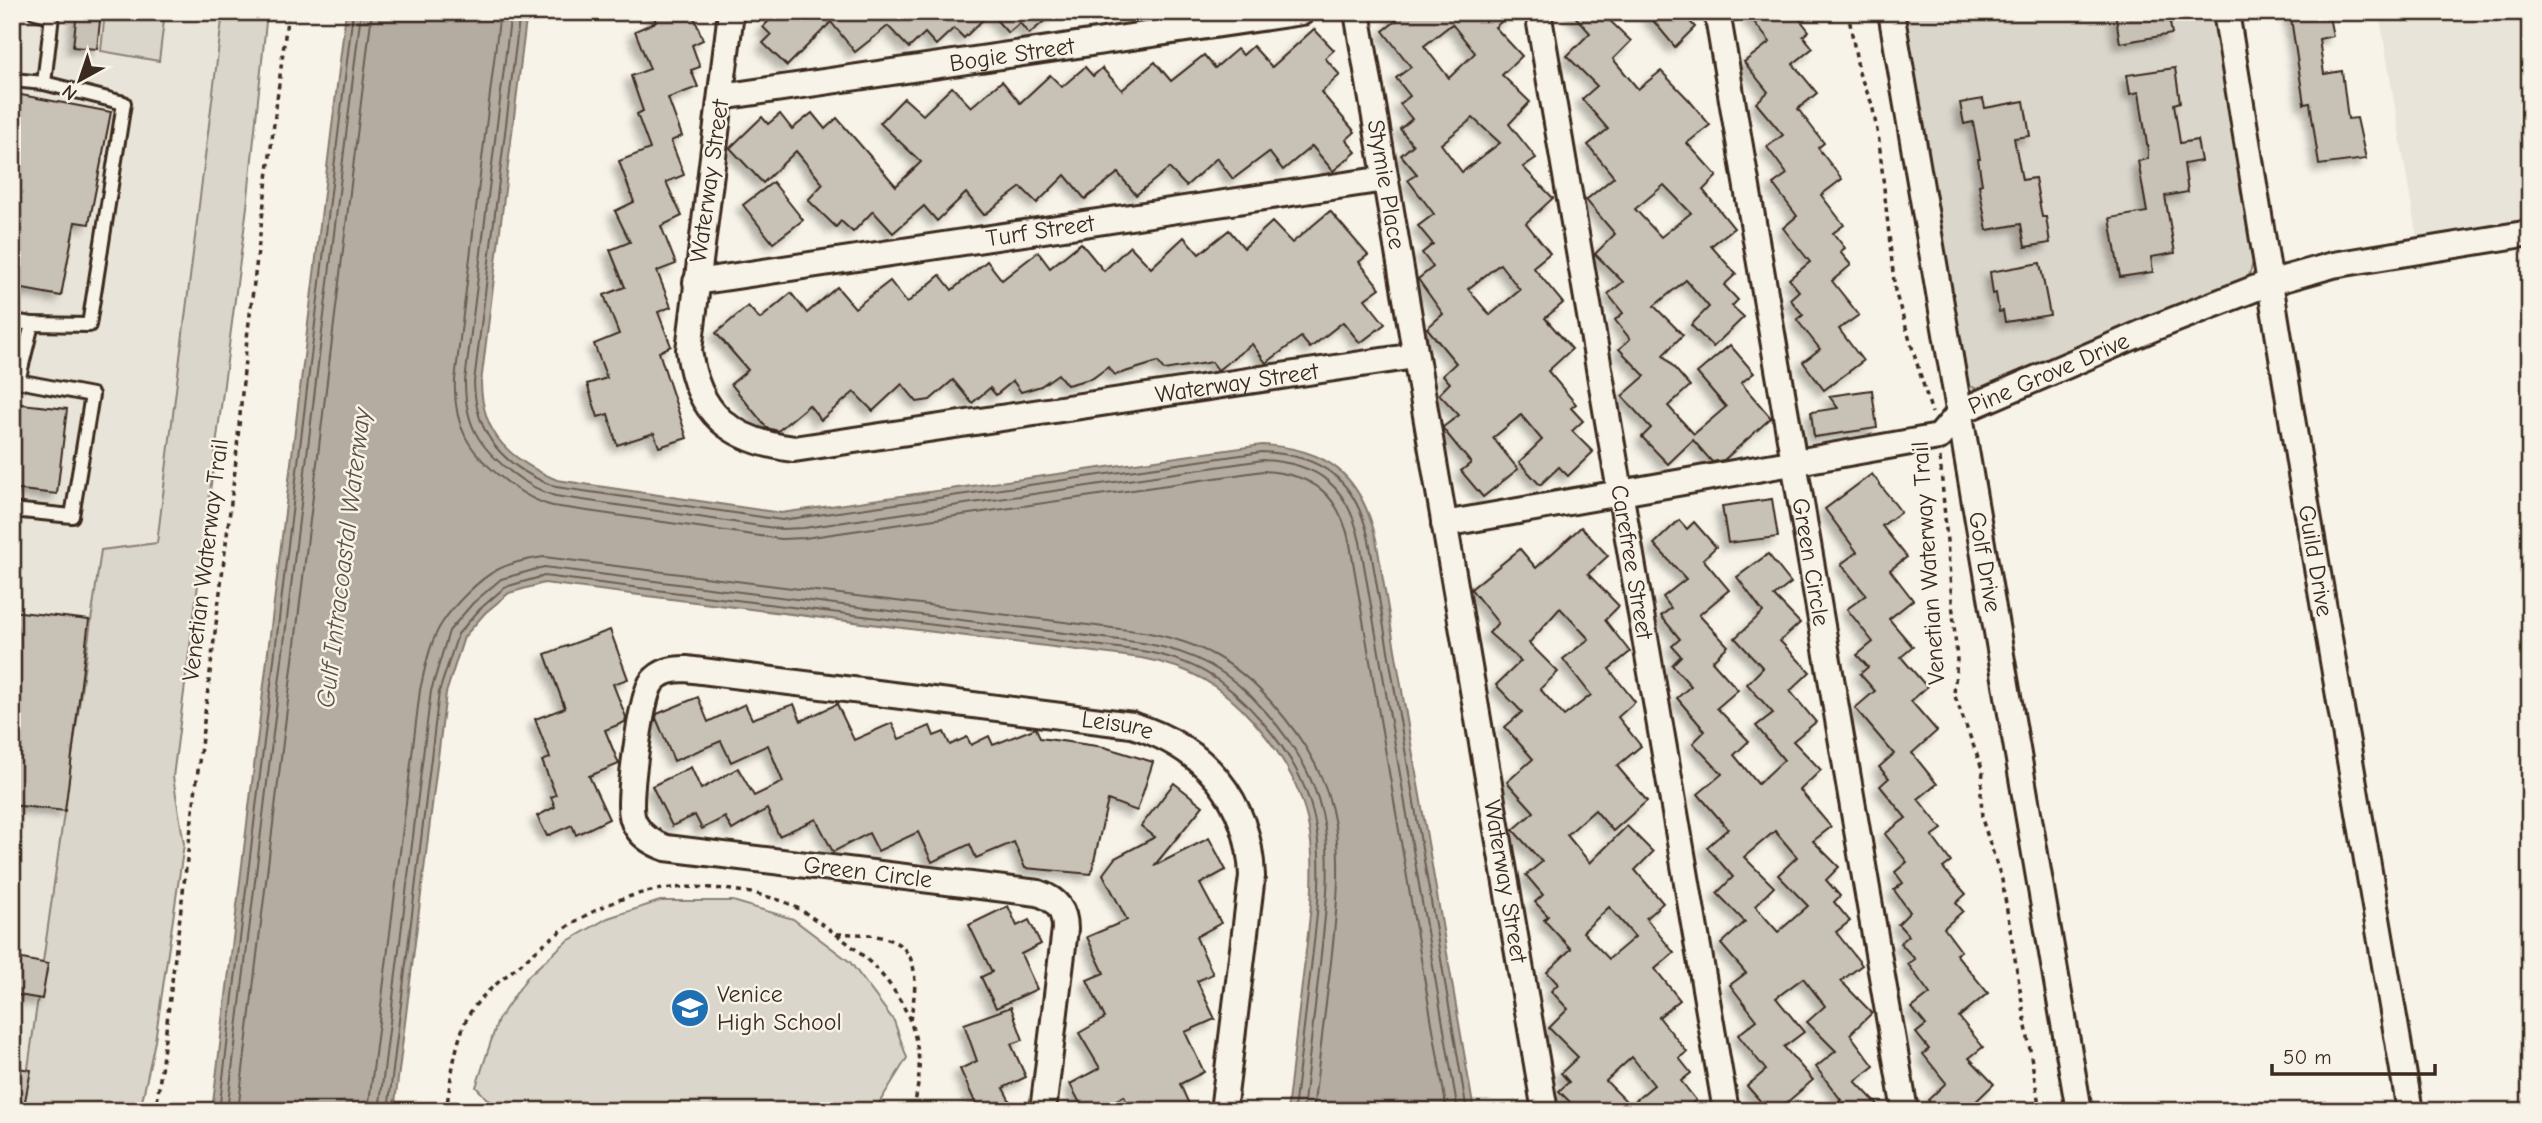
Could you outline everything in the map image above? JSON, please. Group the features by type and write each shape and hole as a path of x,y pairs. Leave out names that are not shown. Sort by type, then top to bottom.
{"street":[{"name":"Waterway Street","path":"731,12 689,349 691,372 701,394 713,413 731,429 767,445 794,449 1415,356 1545,1111"},
{"name":"Bogie Street","path":"721,97 1302,12"},
{"name":"Stymie Place","path":"1357,12 1415,356"},
{"name":"Carefree Street","path":"1538,12 1726,1111"},
{"name":"Green Circle","path":"1717,12 1905,1111"},
{"name":"Golf Drive","path":"1891,12 2079,1111"},
{"name":"Guild Drive","path":"2226,12 2269,283 2410,1111"},
{"name":"Turf Street","path":"696,282 1385,179"},
{"name":"Pine Grove Drive","path":"1939,437 1961,411 2156,327 2269,283 2333,265 2530,233"},
{"path":"1444,524 1939,437"},
{"name":"Leisure","path":"663,672 686,669 1132,724 1176,743 1199,759 1216,776 1240,815 1251,858 1252,876 1223,1111"},
{"name":"Green Circle","path":"663,672 650,684 645,696 631,806 637,828 657,844 666,848 1038,893 1049,897 1059,906 1065,918 1065,929 1043,1111"}],"lane":[{"path":"35,12 51,16 44,83"},
{"path":"12,80 44,83 124,103 89,325 12,321"},
{"path":"12,510 72,516 92,395 18,381 32,324"}],"path":[{"name":"Venetian Waterway Trail","path":"156,1111 288,12"},
{"name":"Venetian Waterway Trail","path":"1848,12 1859,73 1872,104 1879,141 1895,291 1939,437 1957,660 1954,694 1983,771 1982,819 2002,880 2040,1111"},
{"path":"446,1111 456,1050 468,1016 477,1004 554,935 573,922 638,894 671,888 725,890 757,895 791,905 862,953 879,969 902,1005 909,1022 919,1063 915,1111"},
{"path":"836,933 872,933 902,944 910,955 916,984 909,1022"}],"shaded area":[{"path":"12,12 105,12 101,51 159,61 165,12 223,12 157,544 101,550 22,1111 12,1111"},
{"path":"105,12 165,12 159,61 101,51"},
{"path":"223,12 267,12 247,207 173,777 184,844 155,1041 140,1111 22,1111 101,550 157,543"},
{"path":"1900,12 2216,12 2256,253 2249,276 2239,283 1982,391 1967,385"},
{"path":"2379,12 2530,12 2530,224 2418,245"},
{"name":"Venice High School","path":"660,901 733,901 793,919 850,962 894,1021 907,1058 874,1111 498,1111 476,1087 498,1020 528,976 566,942 608,918"}],"water":[{"name":"Gulf Intracoastal Waterway","path":"346,12 527,12 481,383 487,418 502,444 526,464 557,480 781,513 1262,445 1305,452 1338,469 1361,498 1376,539 1474,1111 1287,1111 1311,898 1312,867 1305,809 1294,781 1277,752 1254,722 1229,697 1203,679 1175,666 1141,658 544,583 509,593 485,613 464,637 446,693 394,1111 212,1111"}],"building":[{"path":"77,12 101,12 97,49 73,47"},
{"path":"652,12 692,12 703,40 692,45 700,67 691,70 698,87 668,98 682,136 671,141 684,175 666,182 682,216 661,226 676,264 657,271 671,307 658,312 671,346 659,352 687,438 659,447 654,433 617,445 608,414 598,417 587,384 607,378 594,344 619,334 604,295 625,287 610,250 630,242 615,211 634,202 619,161 650,149 637,114 643,111 631,76 650,69 635,31 656,22"},
{"path":"777,12 927,12 934,20 941,14 939,12 1055,12 1029,34 1020,23 1008,33 990,13 964,38 954,28 936,45 925,33 909,48 888,26 855,52 831,22 787,66 763,43 771,35 763,27"},
{"path":"1390,12 1513,12 1495,27 1522,56 1502,75 1530,102 1509,124 1536,158 1523,167 1553,198 1526,223 1550,253 1533,267 1563,303 1545,318 1572,349 1548,371 1576,404 1571,408 1583,421 1572,431 1593,452 1568,476 1559,467 1540,485 1519,462 1542,440 1521,415 1493,438 1518,469 1483,497 1461,471 1471,463 1444,430 1443,427 1459,415 1439,394 1450,383 1443,375 1456,363 1427,328 1443,314 1418,279 1433,267 1422,253 1433,244 1418,226 1434,214 1408,180 1417,174 1401,155 1413,145 1400,129 1412,119 1400,104 1410,96 1396,78 1411,67 1383,31 1397,20","holes":["1452,24 1475,53 1449,78 1424,46","1473,118 1500,143 1462,172 1441,144","1500,264 1520,290 1490,315 1468,289"]},
{"path":"1571,12 1601,12 1631,41 1613,59 1638,89 1661,71 1710,125 1687,143 1717,176 1703,190 1734,228 1711,246 1736,274 1724,285 1738,300 1732,306 1744,317 1713,347 1691,325 1709,307 1686,280 1654,306 1683,335 1663,355 1690,386 1668,406 1694,434 1726,407 1697,373 1730,345 1754,373 1741,383 1771,418 1724,460 1712,462 1693,440 1668,464 1642,437 1651,428 1622,396 1645,376 1619,349 1630,339 1615,320 1623,313 1608,294 1623,282 1595,254 1615,234 1586,200 1614,177 1588,145 1608,129 1582,99 1597,86 1567,56 1590,33","holes":["1664,185 1691,213 1661,237 1635,209"]},
{"path":"1646,12 1681,12 1695,27 1675,47"},
{"path":"1746,12 1794,12 1809,31 1803,36 1813,48 1793,64 1817,93 1798,109 1824,143 1818,148 1842,179 1821,195 1844,225 1833,233 1845,248 1840,252 1851,265 1832,281 1859,315 1839,329 1863,361 1824,390 1803,362 1820,349 1797,320 1803,315 1790,299 1799,291 1789,279 1810,262 1783,228 1797,216 1773,184 1787,174 1767,147 1783,135 1756,103 1768,92 1744,62 1770,42"},
{"path":"2115,12 2168,12 2172,34 2120,43"},
{"path":"2290,12 2328,12 2333,36 2319,39 2324,74 2342,71 2348,119 2357,118 2366,159 2319,165 2310,103 2304,104"},
{"path":"1314,29 1334,50 1325,58 1340,75 1321,92 1355,132 1346,140 1356,152 1333,171 1312,146 1283,170 1269,152 1233,179 1217,158 1186,186 1169,168 1136,195 1118,173 1085,199 1065,175 1037,203 1021,187 984,215 966,193 937,221 924,206 893,233 873,211 853,232 841,221 836,227 808,200 823,184 796,151 763,183 730,148 762,117 768,124 780,114 792,129 812,113 825,129 837,118 896,186 921,162 880,123 904,98 923,115 952,87 971,107 1002,81 1020,103 1050,75 1062,87 1085,67 1093,76 1102,68 1122,90 1155,62 1171,81 1204,55 1215,68 1237,49 1243,55 1253,46 1272,67"},
{"path":"2175,68 2180,102 2174,104 2180,143 2197,140 2201,161 2184,164 2188,192 2165,196 2175,253 2151,257 2153,272 2120,277 2110,218 2147,212 2138,161 2148,159 2148,151 2139,92 2130,94 2127,75"},
{"path":"16,94 111,112 89,224 75,222 61,296 12,287 12,116"},
{"path":"1983,99 1985,108 2024,101 2030,136 2014,138 2022,180 2035,178 2050,243 2025,247 2021,224 1987,230 1979,185 1982,184 1980,159 1973,122 1964,124 1960,103"},
{"path":"773,182 803,220 773,243 743,205"},
{"path":"1330,211 1368,255 1359,262 1380,288 1365,299 1385,324 1360,343 1343,322 1310,348 1301,337 1266,363 1252,344 1218,370 1212,362 1164,370 1158,362 1115,375 1108,367 1093,378 1067,385 1058,374 1041,386 1021,392 1013,381 996,395 990,388 972,403 953,380 930,400 917,402 902,384 873,411 854,392 821,420 809,405 778,431 767,428 731,384 748,370 716,333 748,306 760,319 791,293 807,313 837,287 855,308 890,281 907,303 940,275 952,290 987,261 1002,280 1038,252 1050,268 1081,243 1104,271 1130,246 1151,268 1184,237 1199,254 1229,230 1244,248 1272,222 1292,243"},
{"path":"2040,263 2050,315 2005,322 2003,311 1999,312 1996,293 1993,294 1990,272"},
{"path":"1872,390 1877,428 1814,437 1811,412 1838,408 1829,396"},
{"path":"12,403 67,409 57,494 12,489"},
{"path":"1872,474 1901,512 1882,526 1907,557 1890,570 1913,600 1889,619 1913,647 1901,657 1927,687 1911,701 1937,731 1912,753 1937,784 1918,799 1942,829 1932,836 1951,862 1943,868 1966,894 1956,903 1963,911 1944,928 1961,951 1956,954 1988,993 1959,1017 1983,1047 1969,1058 1994,1084 1966,1111 1938,1111 1928,1100 1946,1083 1923,1054 1929,1049 1916,1033 1926,1025 1912,1008 1930,994 1908,964 1915,959 1900,943 1909,936 1898,924 1910,912 1894,890 1903,883 1895,872 1907,862 1885,834 1906,818 1880,786 1889,778 1879,767 1894,754 1855,708 1875,691 1860,674 1868,667 1857,655 1873,642 1847,609 1866,595 1841,564 1857,552 1825,509"},
{"path":"1772,499 1778,537 1728,543 1722,506"},
{"path":"1679,520 1687,529 1694,522 1716,547 1703,559 1729,590 1699,615 1728,646 1712,661 1738,690 1717,708 1749,741 1734,755 1758,784 1784,760 1756,726 1773,713 1747,684 1763,668 1735,638 1763,612 1737,577 1768,554 1791,583 1774,596 1800,623 1780,641 1810,672 1790,691 1816,722 1793,741 1821,770 1800,790 1831,827 1813,841 1839,867 1826,880 1840,896 1834,902 1850,921 1836,932 1862,965 1841,981 1872,1013 1850,1034 1874,1066 1855,1081 1884,1111 1830,1111 1841,1100 1816,1067 1836,1051 1807,1022 1825,1006 1803,978 1776,998 1804,1032 1784,1047 1813,1080 1777,1111 1769,1111 1747,1086 1766,1070 1738,1035 1757,1020 1730,985 1746,973 1721,944 1745,922 1717,893 1733,877 1707,847 1728,829 1698,794 1722,774 1693,743 1705,731 1677,698 1691,686 1672,665 1681,656 1672,646 1680,639 1661,616 1671,608 1663,597 1686,579 1654,544","holes":["1775,831 1797,857 1778,875 1808,906 1778,932 1755,906 1774,887 1744,857"]},
{"path":"1581,527 1608,556 1588,574 1619,606 1605,620 1630,652 1609,669 1635,702 1618,717 1641,746 1617,766 1647,801 1613,831 1595,810 1567,835 1590,863 1627,826 1653,852 1635,870 1663,903 1646,918 1674,953 1655,969 1680,1000 1659,1017 1687,1052 1679,1058 1691,1073 1681,1081 1696,1100 1682,1111 1579,1111 1559,1091 1569,1082 1561,1073 1578,1057 1549,1028 1568,1009 1551,991 1558,984 1547,972 1571,949 1544,920 1548,916 1535,902 1543,895 1526,875 1542,862 1513,830 1534,812 1507,782 1533,759 1505,727 1522,712 1496,685 1521,661 1489,633 1498,623 1471,589 1520,549 1536,568","holes":["1560,608 1589,639 1563,659 1591,695 1564,716 1540,689 1558,672 1529,643","1609,907 1635,937 1609,959 1583,932","1632,1057 1654,1085 1630,1105 1606,1081"]},
{"path":"12,611 89,620 65,811 12,805"},
{"path":"610,630 628,679 613,684 626,717 625,722 605,730 619,764 589,776 609,819 576,835 572,825 547,836 537,816 555,807 551,797 556,795 542,761 550,758 535,719 565,708 545,654"},
{"path":"698,697 708,722 745,704 752,719 794,704 801,721 837,704 854,740 892,723 899,739 930,726 934,736 944,732 950,745 967,737 971,745 989,736 993,745 1036,728 1040,738 1104,747 1153,762 1137,811 1108,800 1091,874 1025,868 1014,842 976,858 970,844 932,862 918,832 878,851 869,833 833,852 816,819 779,836 767,809 732,830 725,817 702,829 695,815 672,826 652,786 691,767 701,789 738,768 754,796 783,782 768,745 731,762 721,741 674,761 656,718 657,714"},
{"path":"1174,783 1203,806 1154,866 1209,838 1226,870 1200,884 1221,923 1196,937 1213,974 1197,981 1215,1019 1185,1032 1204,1072 1180,1084 1192,1111 1131,1111 1124,1096 1095,1111 1084,1111 1070,1084 1100,1068 1079,1033 1105,1018 1087,980 1104,973 1087,937 1127,920 1103,874 1115,858 1155,837 1141,826"},
{"path":"1008,906 1017,926 1029,920 1041,944 1021,954 1037,989 996,1008 981,977 992,972 969,925"},
{"path":"12,957 48,964 42,999 12,994"},
{"path":"1011,1007 1023,1040 1011,1044 1026,1077 1003,1088 1015,1111 979,1111 960,1069 977,1061 964,1024"},
{"path":"12,1067 31,1070 23,1111 12,1111"}],"place":[{"name":"Venice High School","path":"690,1008"}]}
